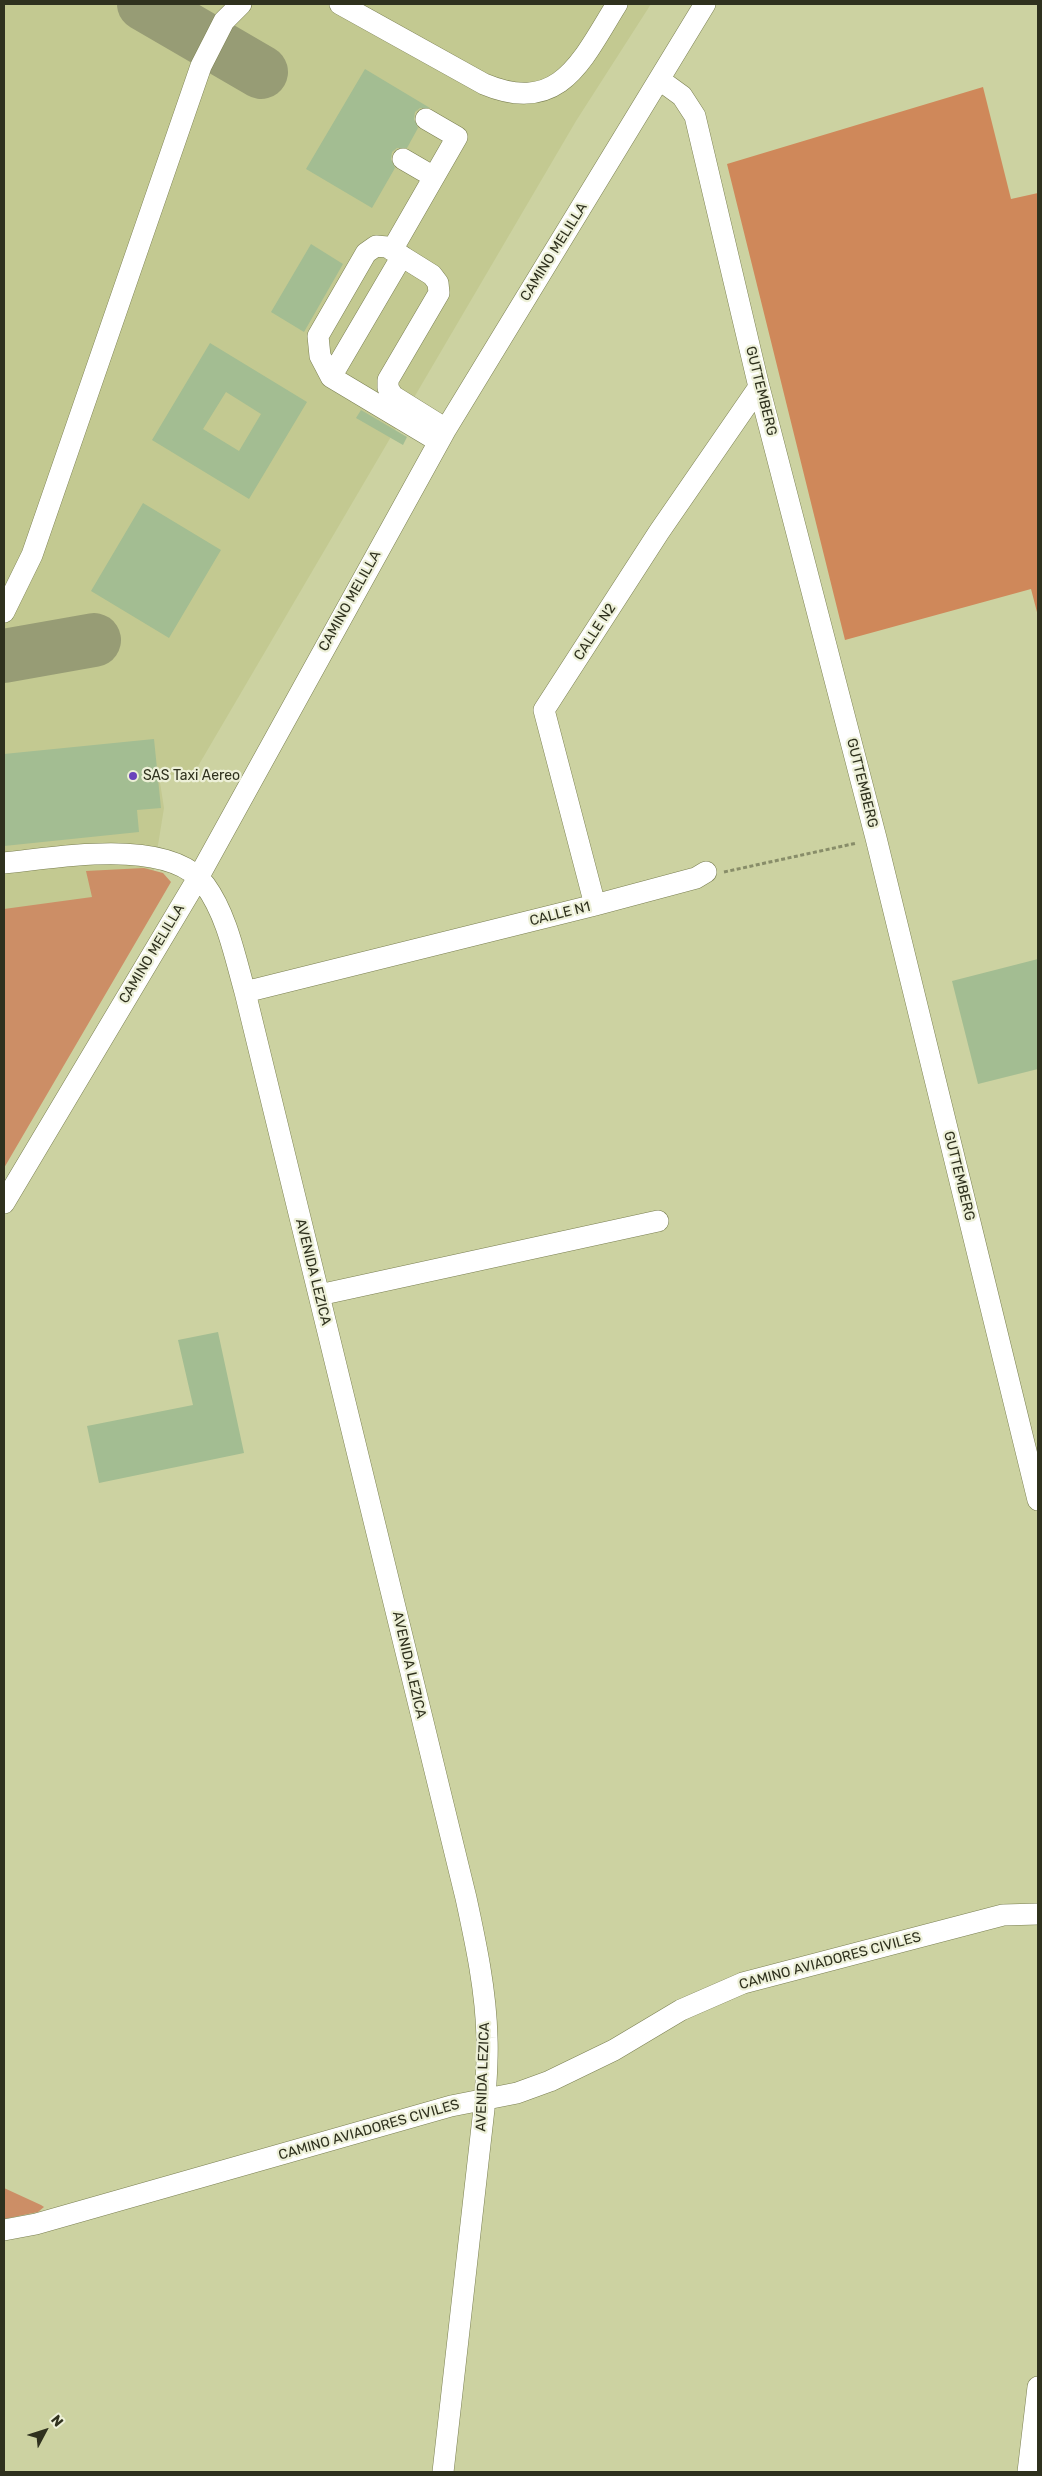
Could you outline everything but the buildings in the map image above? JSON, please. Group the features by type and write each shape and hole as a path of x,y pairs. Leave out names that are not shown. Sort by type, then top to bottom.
{"street":[{"path":"4,612 29,564 39,537 201,66 224,21 241,4"},
{"path":"340,4 484,84 502,92 520,95 539,94 558,83 573,70 617,4"},
{"name":"CAMINO MELILLA","path":"4,1203 198,878 442,435 705,4"},
{"name":"GUTTEMBERG","path":"660,80 682,96 695,116 760,387 876,838 1038,1500"},
{"path":"331,377 397,253 434,177 457,137 426,119"},
{"path":"403,159 434,177"},
{"path":"388,402 388,380 439,293 438,283 432,275 397,253 376,246 366,254 318,336 320,356 331,377 388,402 442,435"},
{"name":"CALLE N2","path":"595,905 544,710 660,532 760,387"},
{"path":"4,863 101,854 141,855 171,860 198,878"},
{"name":"CALLE N1","path":"244,992 595,905 696,878 706,872"},
{"name":"AVENIDA LEZICA","path":"198,878 205,884 229,938 244,992 374,1515 478,1955 487,2039 485,2100 443,2472"},
{"path":"319,1295 658,1221"},
{"name":"CAMINO AVIADORES CIVILES","path":"4,2230 36,2224 451,2106 517,2093 575,2070 656,2027 681,2010 743,1983 1003,1915 1038,1914"},
{"path":"1028,2472 1038,2387"}],"path":[{"path":"706,872 726,872 876,838"}],"shaded area":[{"path":"4,4 651,4 576,121 194,773 159,776 164,808 153,876 4,1110"},
{"path":"983,87 1011,199 1038,193 1038,616 1031,589 845,640 727,164"},
{"path":"144,868 163,873 171,882 4,1168 4,909 92,897 86,871"},
{"path":"4,2188 44,2207 38,2212 4,2219"}],"taxiway":[{"path":"144,4 261,72"},
{"path":"4,656 94,640"}],"place":[{"name":"SAS Taxi Aereo","path":"133,776"}]}
